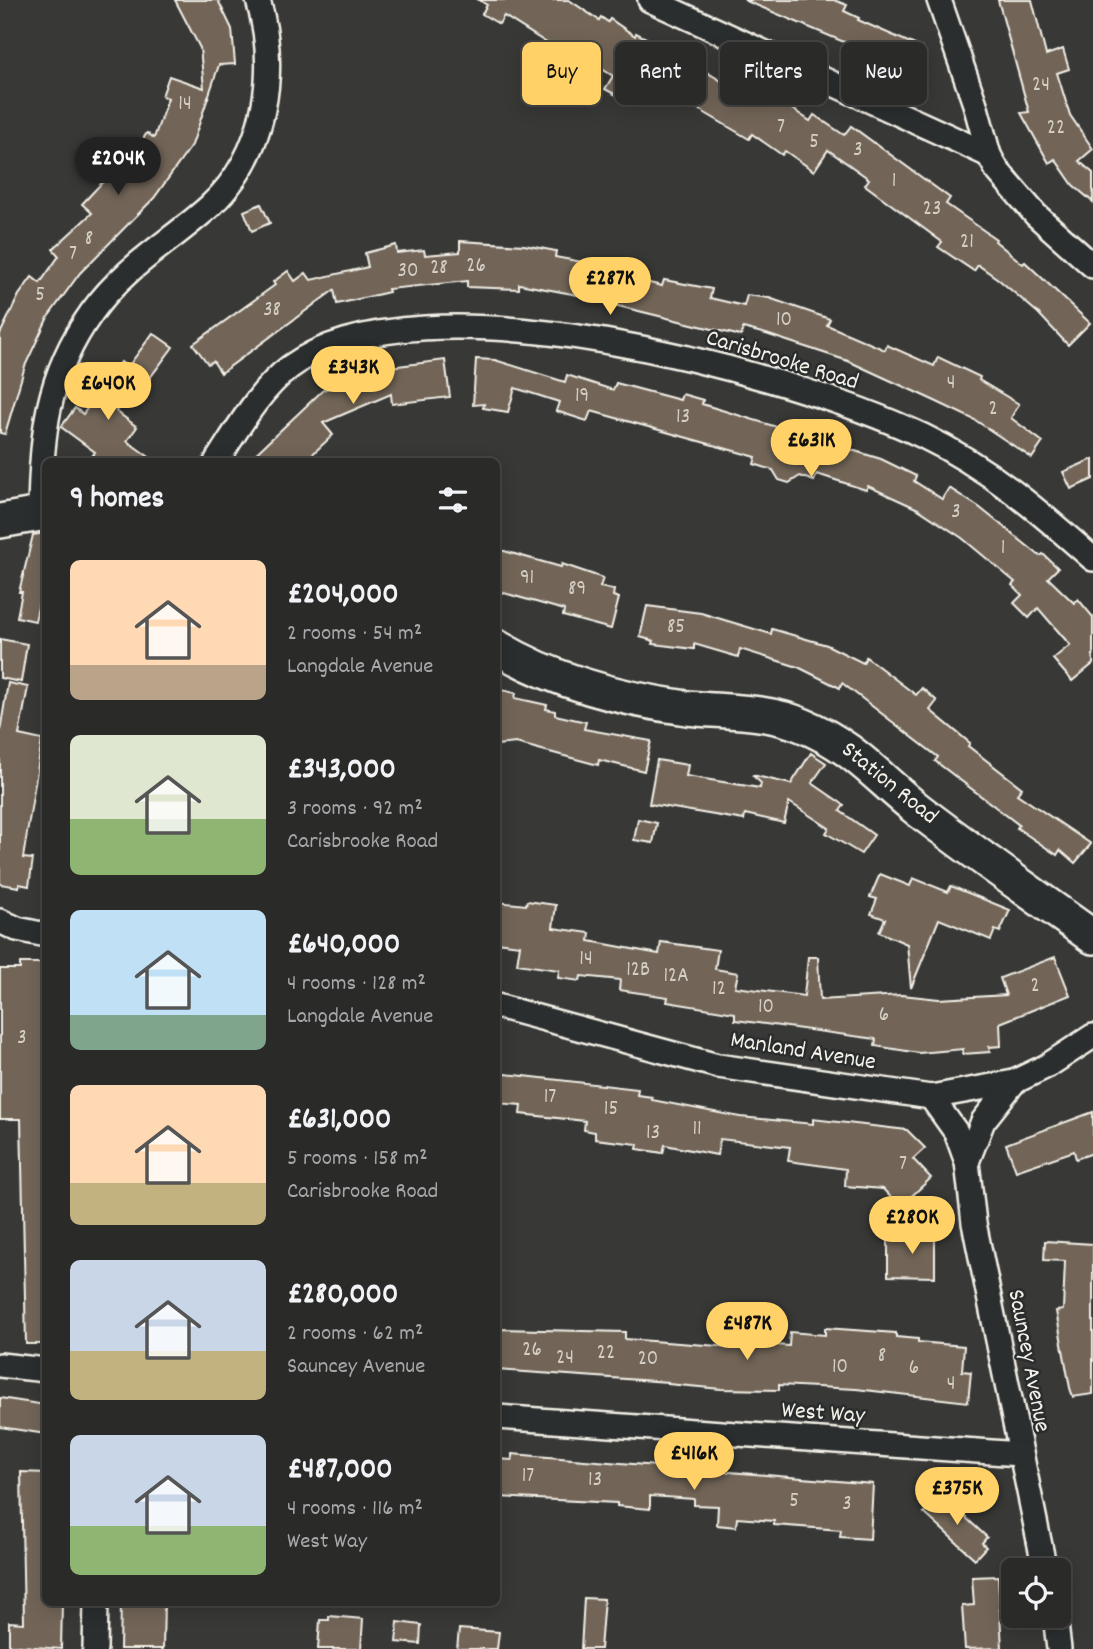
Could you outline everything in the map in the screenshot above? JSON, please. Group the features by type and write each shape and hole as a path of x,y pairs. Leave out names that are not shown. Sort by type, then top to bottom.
{"main road":[{"path":"0,521 42,513"},
{"name":"Station Road","path":"500,649 533,669 613,695 687,708 760,714 800,724 844,745 917,808 1093,937"}],"street":[{"path":"44,458 44,428 50,393 68,351 91,313 117,279 212,204 232,180 253,143 266,101 269,69 268,44 258,0"},
{"path":"650,0 989,155"},
{"path":"939,0 975,104 989,155 1022,200 1093,266"},
{"name":"Carisbrooke Road","path":"219,458 276,379 307,357 380,333 463,325 510,328 597,341 761,378 922,436 981,468 1018,494 1093,559"},
{"path":"0,921 17,929 42,934"},
{"name":"Manland Avenue","path":"500,1007 718,1066 931,1097 1014,1083 1047,1066 1093,1036"},
{"name":"Sauncey Avenue","path":"967,1162 983,1121 1014,1083"},
{"name":"Sauncey Avenue","path":"931,1097 957,1132 967,1162 974,1223 1042,1558"},
{"path":"0,1365 42,1370"},
{"name":"West Way","path":"500,1418 1020,1454"},
{"path":"95,1649 96,1606"},
{"path":"1057,1628 1059,1649"}],"building":[{"path":"175,0 218,0 232,29 235,64 219,65 192,145 154,198 80,273 48,317 25,366 5,434 0,433 0,334 19,295 32,277 40,283 59,256 53,249 92,213 82,204 111,173 116,178 147,133 154,138 168,98 162,96 169,76 204,88 200,48"},
{"path":"479,0 569,0 599,20 601,17 608,22 610,19 635,36 636,33 654,42 615,42 615,94 605,89 613,76 601,68 601,42 545,42 504,16 499,24 482,14 487,5"},
{"path":"744,0 834,0 847,5 844,11 859,18 858,20 908,42 844,42"},
{"path":"998,0 1032,0 1046,55 1063,49 1069,69 1057,73 1070,115 1093,149 1079,161 1093,173 1093,202 1073,185 1055,159 1049,163 1021,113 1029,112"},
{"path":"706,72 720,80 720,105 786,105 810,121 814,115 844,135 851,126 950,198 946,204 996,239 995,241 1023,264 1025,262 1090,323 1068,345 1038,313 998,279 978,265 974,271 938,247 942,242 865,185 869,179 828,150 814,171 785,151 782,155 752,134 749,139 691,105 706,105"},
{"path":"261,204 270,223 252,231 244,211"},
{"path":"460,241 524,245 556,251 555,257 609,267 608,273 662,286 664,280 712,289 710,298 744,306 747,295 769,298 830,319 827,325 885,350 887,345 934,366 938,357 980,377 979,380 1019,404 1011,418 1043,442 1032,458 975,420 935,401 848,361 766,334 743,328 741,336 614,305 615,302 519,284 519,289 467,287 467,281 388,289 389,292 337,304 334,290 221,373 213,361 208,364 193,344 275,285 273,282 288,271 295,281 306,273 311,280 368,267 365,253 396,245 397,253 424,250 425,255 460,252"},
{"path":"153,333 173,347 149,379 130,364"},
{"path":"476,359 495,360 565,382 567,375 613,390 616,383 680,400 682,394 703,400 702,404 881,459 916,476 914,481 942,499 949,488 979,507 1058,568 1048,578 1074,603 1078,599 1093,617 1093,664 1072,681 1053,659 1070,645 1038,608 1029,618 1014,603 1022,595 1012,585 1015,582 962,538 918,509 868,486 866,490 817,474 814,481 800,476 789,483 779,480 773,470 754,464 756,457 591,411 587,421 556,411 559,402 515,388 508,412 483,408 484,404 473,405"},
{"path":"445,360 450,397 392,404 391,394 323,423 333,435 308,458 251,458 323,390 374,369"},
{"path":"121,362 141,377 116,411 137,427 127,441 150,458 91,458 95,452 61,427 75,408 83,414"},
{"path":"1093,459 1093,479 1071,489 1063,472"},
{"path":"42,534 42,590 35,621 17,617 22,592 19,592 33,535"},
{"path":"500,550 561,567 562,564 603,578 600,587 614,590 613,596 619,598 611,629 563,616 564,610 500,592"},
{"path":"647,606 701,613 771,634 772,629 827,645 863,663 866,657 916,695 922,688 937,701 930,710 970,743 968,746 1022,788 1017,794 1091,844 1075,863 1060,850 1057,855 1017,828 1019,825 935,761 938,757 842,683 840,688 798,667 740,649 738,657 694,644 694,649 653,644 654,641 640,637"},
{"path":"0,639 27,644 21,682 0,678"},
{"path":"8,683 28,687 19,735 42,740 23,858 33,859 29,886 19,884 19,887 0,884 0,731"},
{"path":"500,690 516,693 515,698 547,705 546,709 555,711 555,715 586,722 584,729 651,741 644,771 599,760 598,765 516,743 500,745"},
{"path":"811,753 826,763 812,783 844,805 840,811 874,835 861,854 826,833 829,828 789,802 784,823 745,814 744,820 649,804 657,760 688,765 686,776 760,788 761,783 752,775 791,784"},
{"path":"638,819 657,823 653,843 634,840"},
{"path":"880,874 910,886 913,878 948,892 951,886 1010,910 1000,932 995,930 991,940 939,919 911,988 907,944 879,932 885,919 871,914 877,899 870,897"},
{"path":"527,901 556,905 553,928 590,933 589,941 659,954 661,942 718,950 715,969 738,973 735,987 804,996 808,957 818,957 820,1000 902,995 939,999 1006,995 1000,978 1055,957 1070,995 1000,1023 1001,1046 989,1047 990,1052 963,1054 963,1049 919,1053 875,1046 876,1039 735,1020 735,1013 667,1002 668,997 619,990 620,980 581,976 580,981 558,978 559,970 517,964 520,945 500,942 500,902 526,905"},
{"path":"20,963 42,963 42,1344 26,1344 21,1119 0,1119 0,969 20,969"},
{"path":"500,1073 638,1089 637,1095 652,1097 652,1100 740,1117 813,1124 813,1119 907,1130 925,1148 913,1159 931,1178 900,1207 883,1189 845,1186 846,1169 788,1161 790,1147 720,1139 717,1155 665,1145 663,1153 637,1149 638,1144 595,1139 595,1132 584,1130 585,1121 520,1114 521,1105 500,1103"},
{"path":"1093,1112 1093,1153 1076,1159 1074,1151 1016,1171 1006,1144"},
{"path":"888,1234 935,1235 935,1277 888,1276"},
{"path":"1045,1241 1093,1244 1093,1394 1073,1397 1070,1388 1056,1311 1063,1310 1065,1261 1044,1260"},
{"path":"825,1328 896,1333 896,1337 918,1339 918,1342 964,1346 962,1371 971,1372 968,1402 856,1389 779,1385 779,1390 721,1389 668,1382 500,1370 500,1329 625,1332 625,1339 746,1348 746,1343 789,1346 790,1332 825,1335"},
{"path":"0,1398 42,1404 42,1433 0,1427"},
{"path":"512,1454 873,1484 870,1539 840,1537 841,1530 774,1525 774,1521 737,1518 736,1527 717,1525 718,1506 694,1505 694,1499 650,1496 650,1509 617,1506 617,1503 500,1497 500,1459 512,1460"},
{"path":"21,1472 42,1473 42,1606 62,1606 61,1649 9,1645 9,1622 24,1623"},
{"path":"941,1495 987,1537 982,1543 986,1547 975,1559 924,1513"},
{"path":"998,1576 1002,1648 965,1649 962,1606 974,1605 972,1577"},
{"path":"584,1598 604,1599 600,1649 581,1649"},
{"path":"121,1606 164,1606 163,1649 120,1649"},
{"path":"329,1616 363,1619 361,1649 318,1649 320,1620 329,1620"},
{"path":"398,1622 421,1625 420,1644 396,1642"},
{"path":"459,1629 499,1632 497,1649 457,1649"}]}
